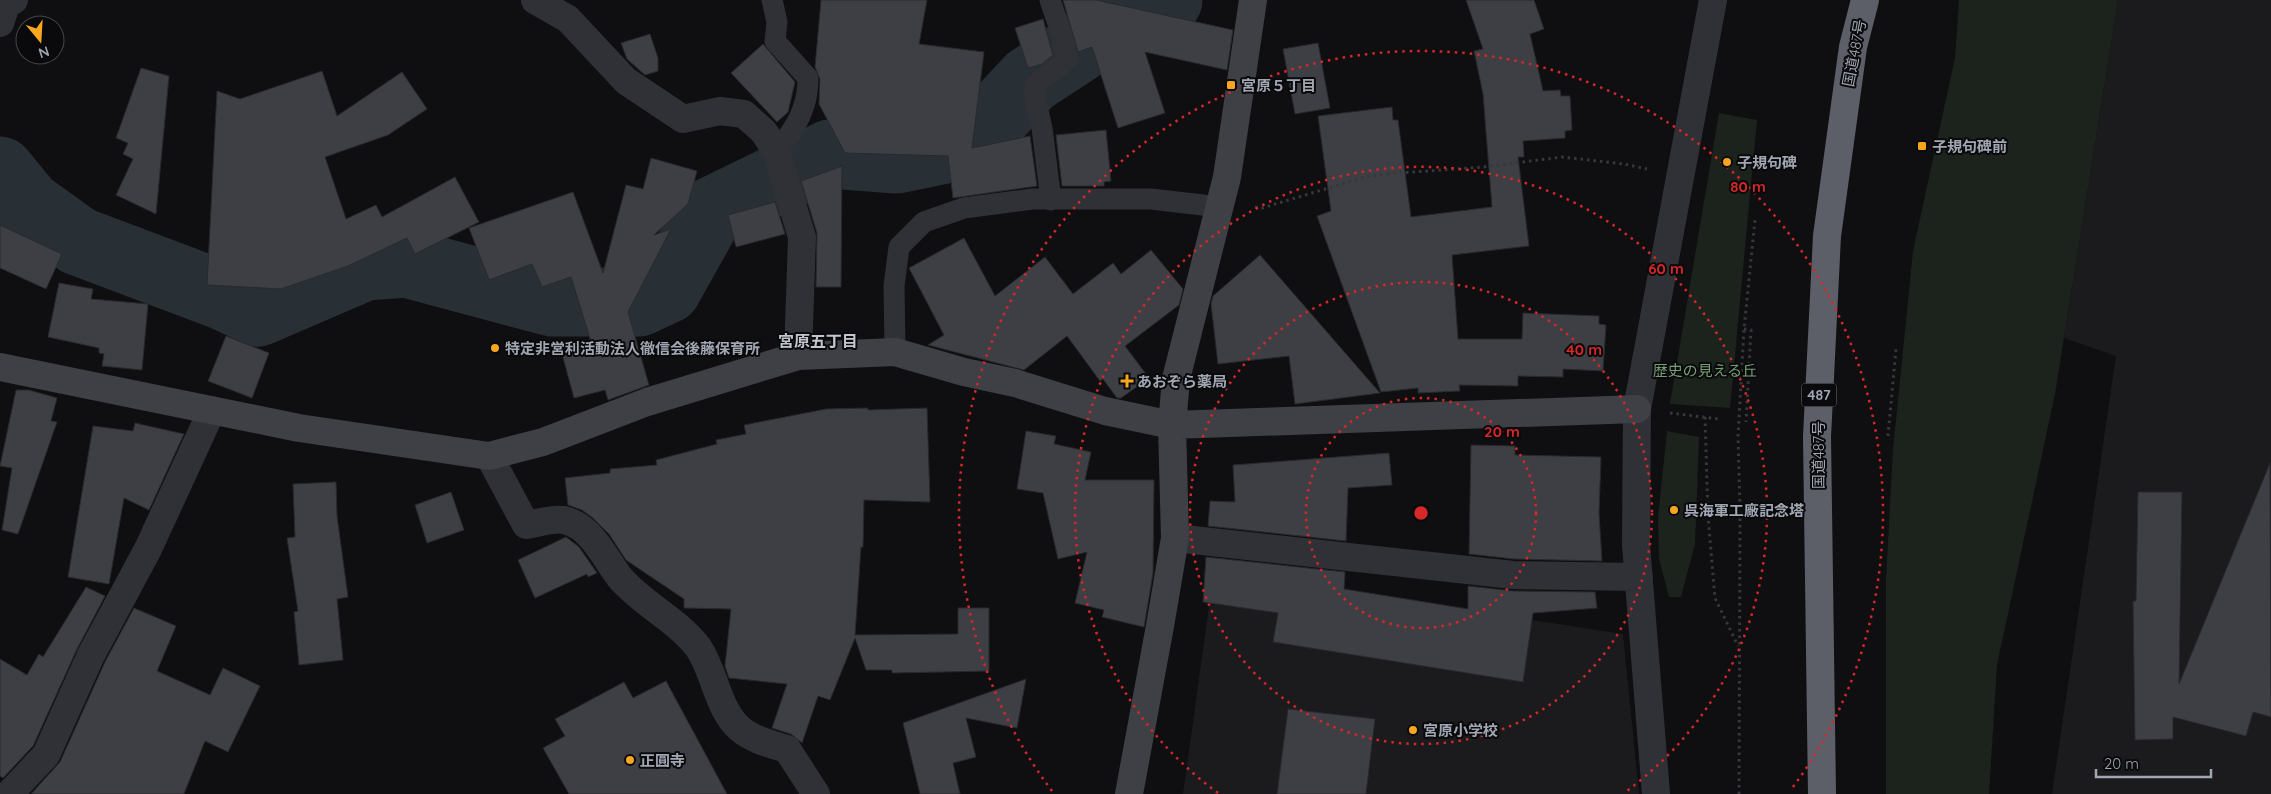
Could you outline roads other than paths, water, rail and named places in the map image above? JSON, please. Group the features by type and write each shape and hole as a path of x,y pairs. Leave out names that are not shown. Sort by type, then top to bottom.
{"highway":[{"name":"国道487号","path":"1822,794 1817,437 1827,236 1852,47 1865,0"}],"street":[{"path":"535,0 568,18 626,81 683,119 720,111 744,114 764,132 781,168 802,237 798,356"},
{"path":"1129,794 1175,538 1172,425 1176,379 1227,177 1253,0"},
{"path":"1656,794 1636,545 1637,409 1713,0"},
{"path":"0,367 299,428 489,456 543,442 647,402 798,356 895,352 964,372 1015,383 1105,411 1172,425 1637,409"},
{"path":"9,794 46,755 91,655 148,550 212,410"},
{"path":"489,456 526,525 563,520 582,529 596,542 622,579 699,648 710,671 723,709 737,728 760,742 786,749 815,794"},
{"path":"1175,538 1513,575 1639,577"}],"lane":[{"path":"772,0 777,22 775,41 808,78 808,97 781,168"},
{"path":"1050,0 1061,32 1067,60 1036,84 1034,94 1042,128 1051,200"},
{"path":"895,352 894,286 899,247 924,222 964,208 1033,199 1151,199 1220,206"}],"waterway":[{"path":"0,171 28,205 78,241 224,296 258,312 365,266 406,263 552,302 639,302 667,289 710,212 830,154 897,159 970,144 1030,80 1129,15 1168,0"}],"place":[{"name":"宮原５丁目","path":"1231,85"},
{"name":"子規句碑前","path":"1922,146"},
{"name":"子規句碑","path":"1727,162"},
{"name":"特定非営利活動法人徹信会後藤保育所","path":"495,348"},
{"name":"あおぞら薬局","path":"1127,381"},
{"name":"呉海軍工廠記念塔","path":"1674,510"},
{"name":"宮原小学校","path":"1413,730"},
{"name":"正圓寺","path":"630,760"}],"district":[{"name":"宮原五丁目","path":"818,341"}],"park label":[{"name":"歴史の見える丘","path":"1705,370"}]}
